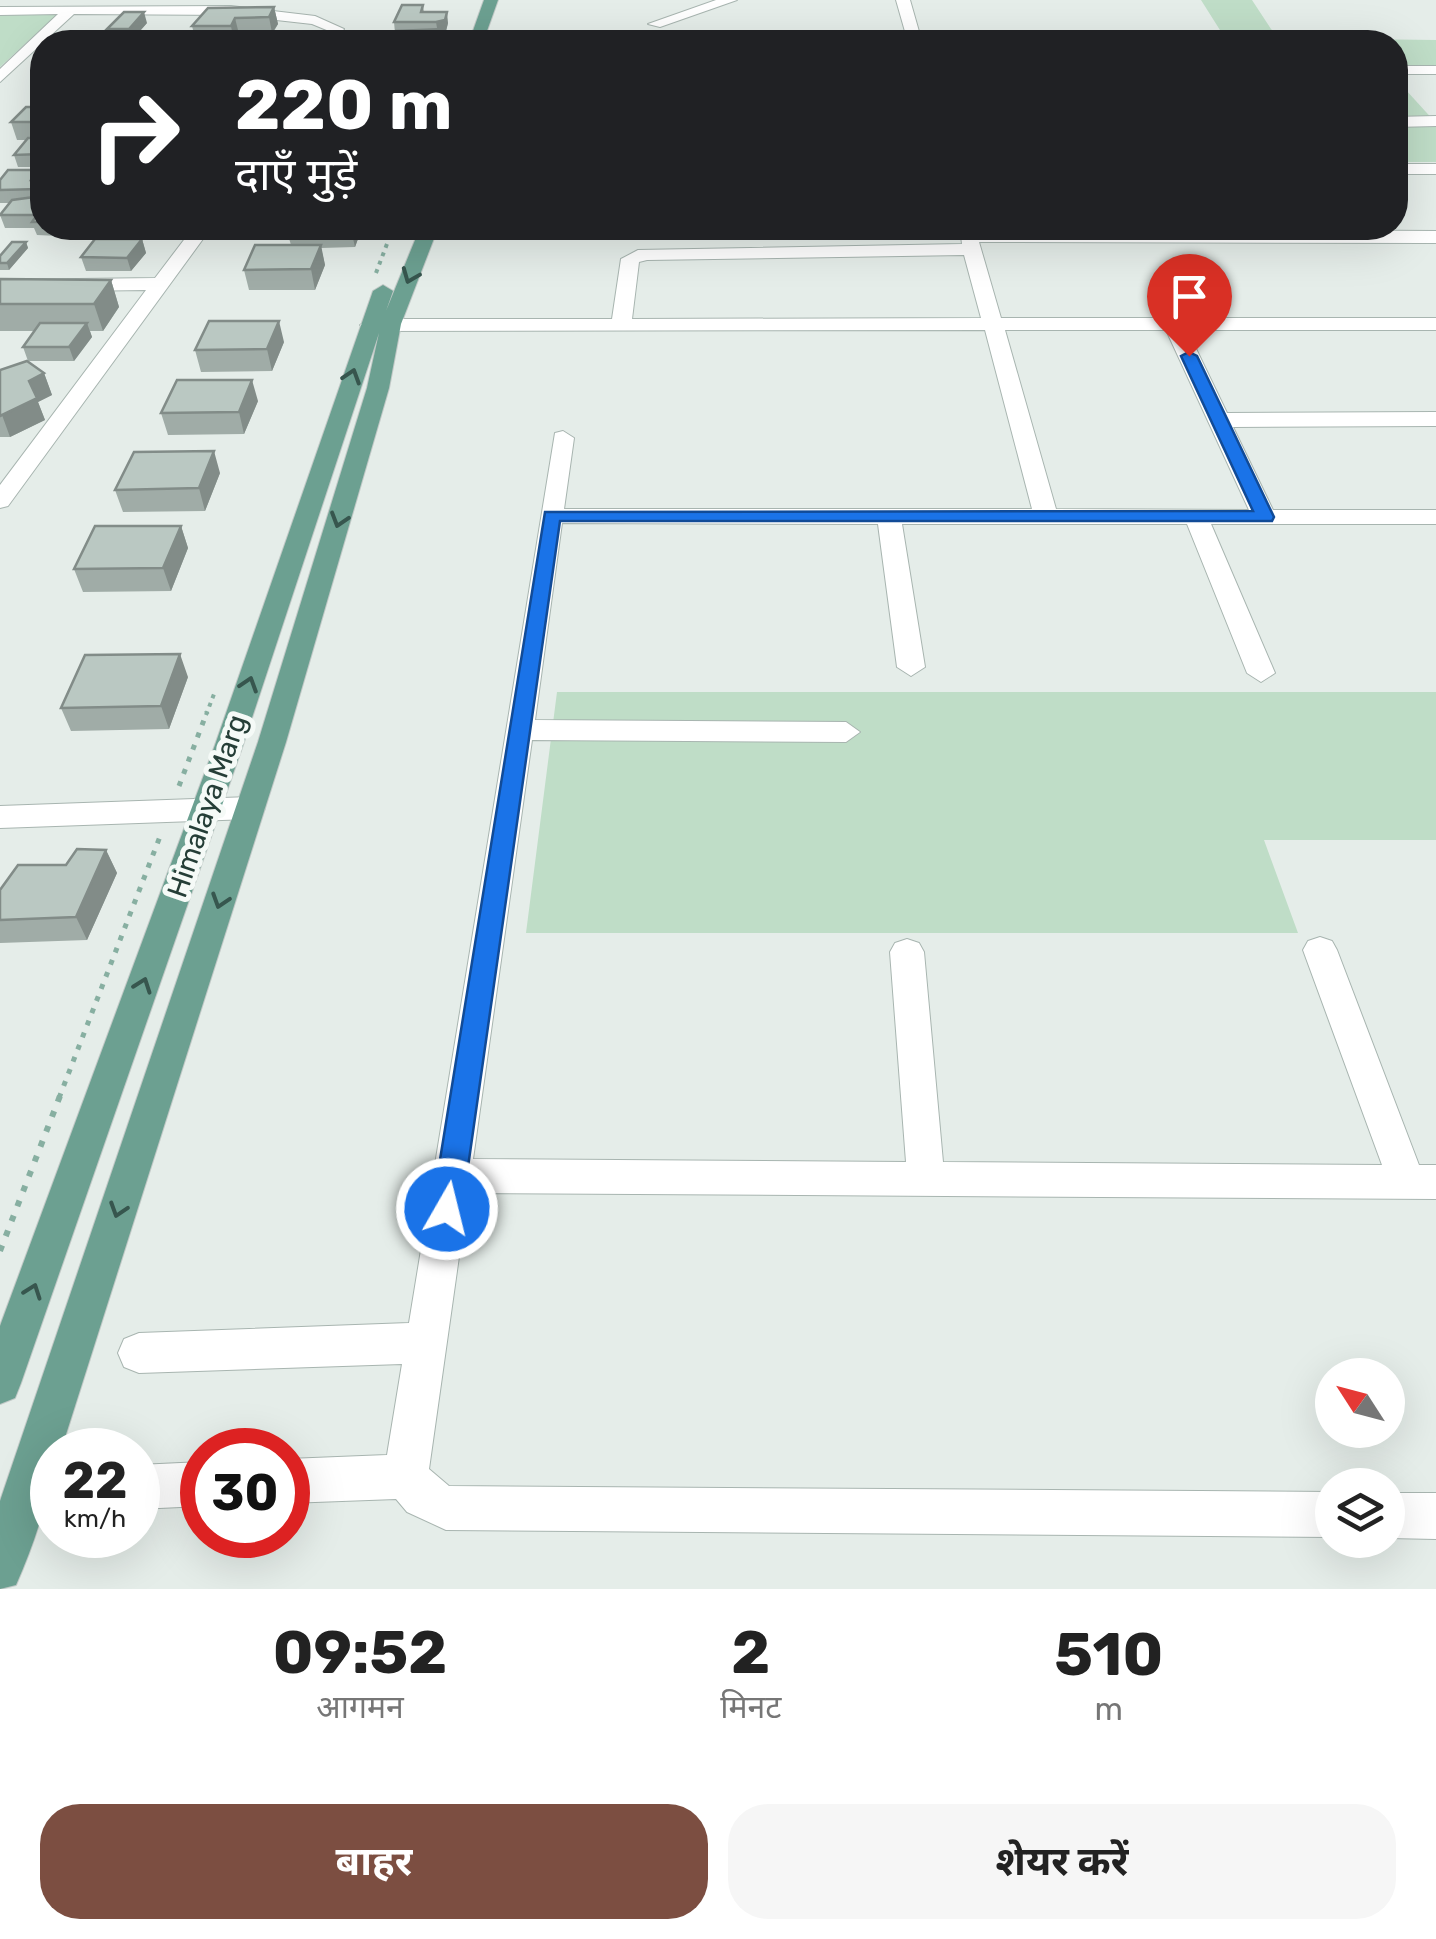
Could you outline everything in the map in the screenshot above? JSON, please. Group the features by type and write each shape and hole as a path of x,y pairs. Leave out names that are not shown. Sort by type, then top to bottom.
{"main road":[{"path":"480,30 491,0"},
{"name":"Himalaya Marg","path":"0,1383 380,324 404,240"},
{"name":"Himalaya Marg","path":"0,1570 250,808 378,388 380,324 423,240"}],"street":[{"path":"654,30 658,0"},
{"path":"655,24 730,0"},
{"path":"903,0 912,30"},
{"path":"0,11 280,11 327,20 336,30"},
{"path":"48,30 68,11"},
{"path":"0,77 30,48"},
{"path":"1408,70 1436,70"},
{"path":"1408,122 1436,122"},
{"path":"1408,168 1436,169"},
{"path":"1408,237 1436,237"},
{"path":"0,501 10,475 193,240"},
{"path":"621,324 630,259 646,254 929,240"},
{"path":"970,240 1046,516"},
{"path":"0,286 160,284"},
{"path":"380,324 1436,324"},
{"path":"1174,324 1265,517"},
{"path":"1219,420 1436,419"},
{"path":"563,438 406,1476 423,1496 446,1508 1315,1515"},
{"path":"552,516 1436,517"},
{"path":"889,516 912,667"},
{"path":"1196,516 1261,673"},
{"path":"519,730 846,732"},
{"path":"0,817 250,808"},
{"path":"452,1176 1421,1182 1320,950"},
{"path":"907,952 926,1179"},
{"path":"139,1352 426,1343"},
{"path":"310,1480 406,1476"},
{"path":"1405,1516 1436,1516"}],"path":[{"path":"372,284 388,240"},
{"path":"0,1251 219,681"}],"green space":[{"path":"1201,0 1252,0 1272,30 1220,30"},
{"path":"0,13 59,13 40,30 30,30 30,40 0,67"},
{"path":"1408,40 1436,40 1436,66 1408,66"},
{"path":"1408,92 1436,123 1436,162 1408,162"},
{"path":"557,692 1436,692 1436,840 1264,840 1298,933 526,933"}],"building":[{"path":"402,5 423,5 421,12 447,12 445,20 394,22"},
{"path":"274,7 269,17 235,18 231,26 192,26 208,8"},
{"path":"124,12 144,12 129,29 107,29"},
{"path":"26,107 30,107 30,122 11,122"},
{"path":"28,138 30,138 30,154 14,155"},
{"path":"8,170 30,170 30,189 0,190 0,180"},
{"path":"30,198 30,215 0,215 12,200"},
{"path":"94,240 141,240 127,258 81,257"},
{"path":"12,242 26,242 7,263 0,263 0,256"},
{"path":"255,245 321,245 311,269 244,270"},
{"path":"0,279 111,280 94,304 0,304"},
{"path":"209,321 279,321 267,349 195,350"},
{"path":"40,323 87,323 69,347 23,347"},
{"path":"27,361 44,373 29,381 37,398 0,416 0,370"},
{"path":"177,380 252,380 239,412 161,413"},
{"path":"214,451 199,488 115,490 134,452"},
{"path":"95,526 181,526 163,568 74,569"},
{"path":"180,654 161,706 61,708 85,655"},
{"path":"77,849 106,850 76,917 0,920 0,890 18,865 66,865"}],"route":[{"path":"447,1209 552,516 1265,517 1189,356"}]}
